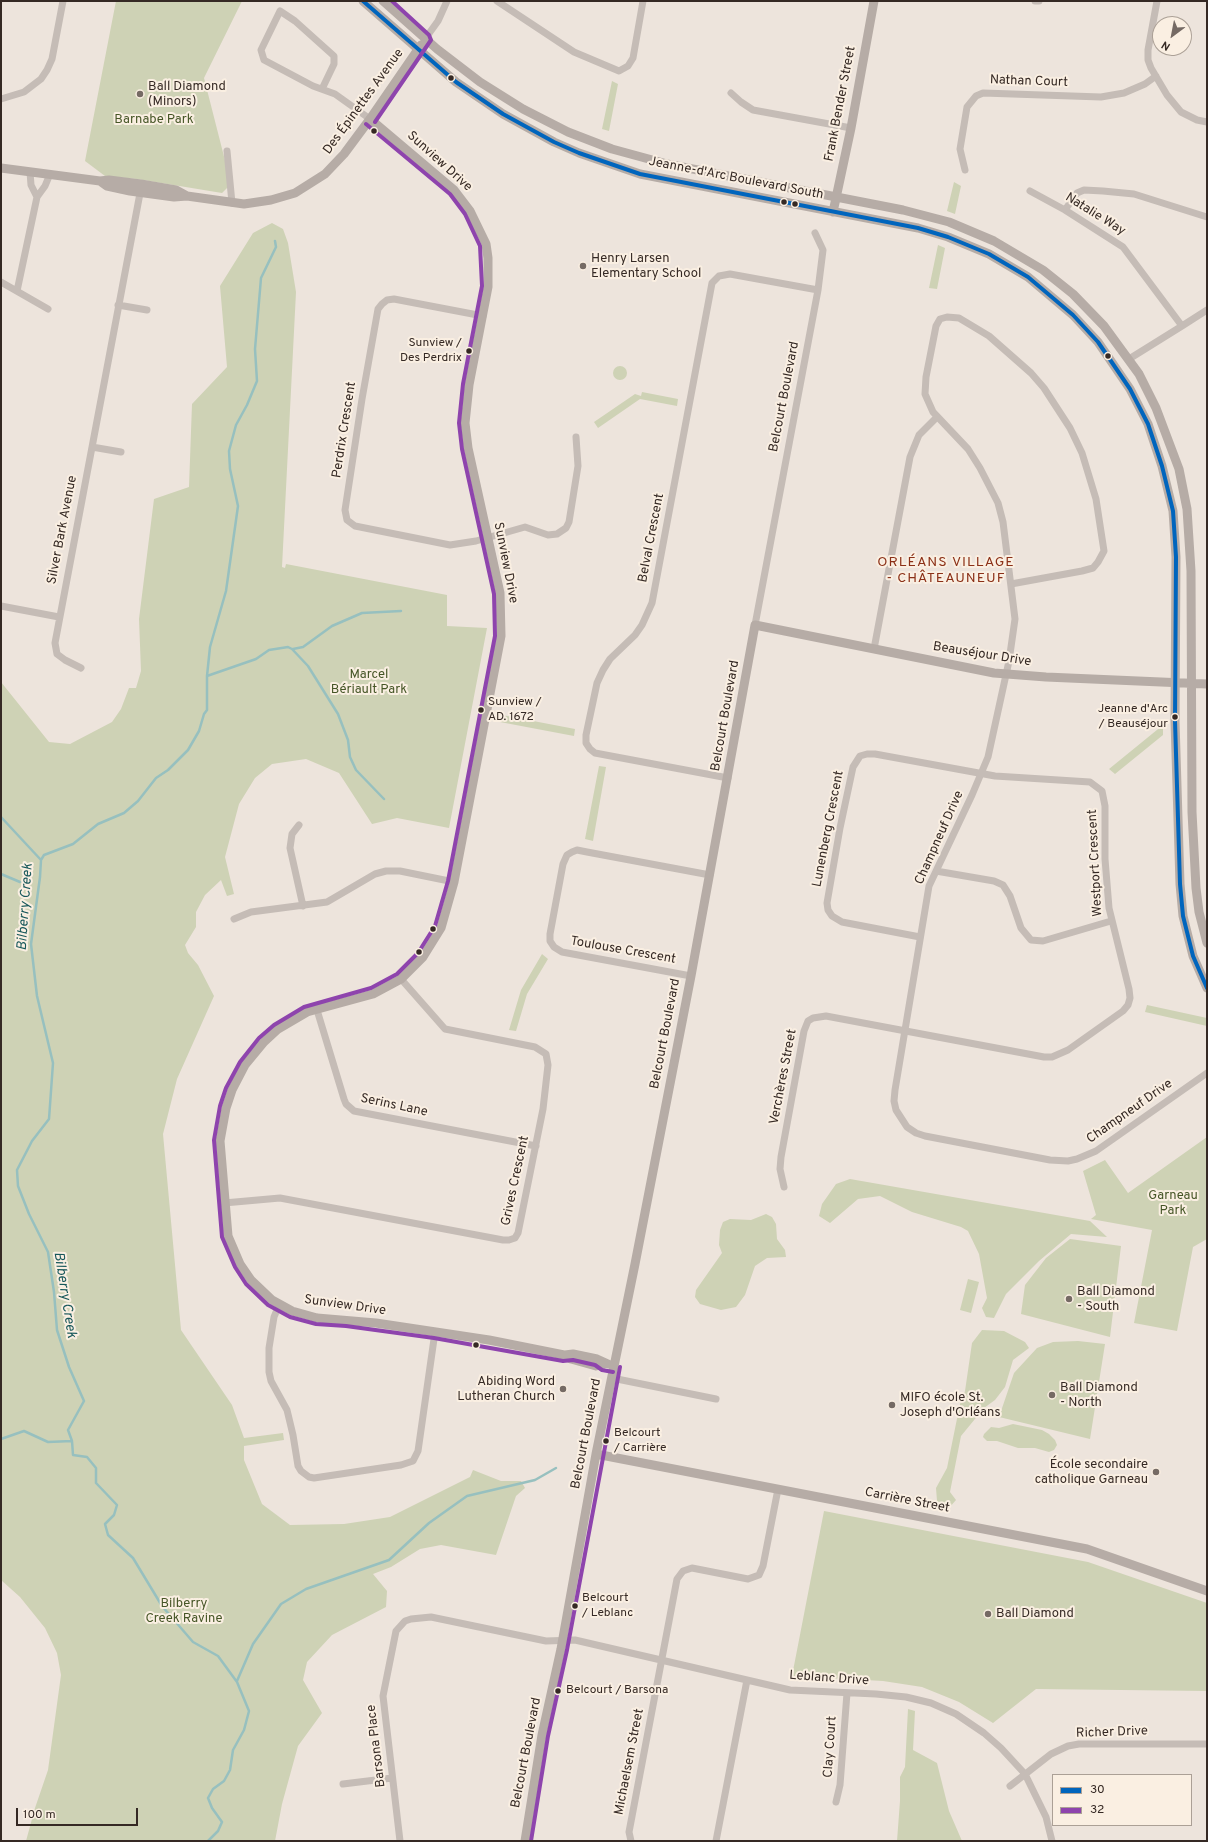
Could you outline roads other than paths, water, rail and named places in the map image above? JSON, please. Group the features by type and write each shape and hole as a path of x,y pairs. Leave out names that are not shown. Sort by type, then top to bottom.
{"street":[{"path":"1,99 24,92 47,70 52,59 63,1"},
{"name":"Jeanne-d'Arc Boulevard South","path":"363,1 456,82 488,105 537,133 579,153 613,166 670,181 935,233 967,244 1028,277 1085,327 1109,356 1140,407 1155,444 1167,485 1174,523 1176,557 1175,728 1180,884 1183,916 1191,948 1207,988"},
{"name":"Jeanne-d'Arc Boulevard South","path":"383,1 453,62 496,93 544,120 591,141 636,156 667,164 936,218 978,233 1011,250 1043,270 1073,294 1104,326 1129,359 1148,391 1164,426 1179,469 1184,489 1190,552 1192,812 1196,888 1199,912 1207,943"},
{"name":"Des Épinettes Avenue","path":"1,168 100,181 109,180 141,188 176,190 187,196 232,202 262,202 281,198 315,182 334,166 370,119 438,21 447,1"},
{"path":"497,1 574,52 619,71 628,66 633,58 642,1"},
{"name":"Frank Bender Street","path":"834,212 874,1"},
{"path":"1157,1 1148,50 1148,60 1156,76 1181,112 1207,122"},
{"path":"322,89 334,64 334,56 295,21 280,11 261,50 264,60 322,89 335,94 370,119"},
{"name":"Nathan Court","path":"965,170 960,149 967,107 976,96 983,93 1101,97 1112,96 1135,89 1156,76"},
{"path":"731,93 753,110 851,128"},
{"name":"Sunview Drive","path":"370,119 447,184 459,196 470,211 486,244 488,258 488,287 466,405 465,423 468,448 500,593 501,636 454,882 446,913 435,941 423,957 401,979 373,994 307,1012 271,1036 245,1065 232,1090 226,1108 220,1141 224,1203 228,1236 240,1264 257,1287 279,1305 292,1311 317,1318 347,1320 436,1332 564,1355 571,1360 596,1366 604,1364 614,1366"},
{"path":"227,151 232,202"},
{"path":"30,172 31,185 37,197"},
{"path":"17,291 37,197 45,186 50,174"},
{"name":"Silver Bark Avenue","path":"81,668 57,654 55,644 141,188"},
{"path":"1065,210 1077,193 1084,190 1134,194 1207,217"},
{"name":"Natalie Way","path":"1030,191 1065,210 1124,247 1182,326"},
{"name":"Belcourt Boulevard","path":"524,1841 542,1735 562,1640 596,1454 635,1264 691,976 818,290 823,250 815,233"},
{"name":"Belval Crescent","path":"728,778 595,753 586,743 586,735 597,683 603,670 610,659 635,635 642,625 652,603 712,283 719,276 730,274 818,290"},
{"path":"1,282 48,309"},
{"name":"Perdrix Crescent","path":"483,316 394,299 387,300 378,309 362,399 345,515 347,520 355,526 456,545 488,537"},
{"path":"118,305 147,310"},
{"path":"1129,359 1207,310"},
{"name":"Champneuf Drive","path":"1011,584 1082,571 1093,568 1098,562 1104,551 1093,484 1082,453 1070,428 1055,404 1031,373 989,336 959,318 947,317 940,320 936,326 925,386 929,404 937,417 968,450 990,486 1003,522 1015,619 1006,674 992,740 982,774 929,886 904,1031 894,1101 900,1118 907,1127 916,1133 925,1136 1050,1160 1060,1161 1077,1159 1096,1151 1207,1073"},
{"path":"874,648 910,456 919,435 937,417"},
{"path":"488,537 525,527 548,535 561,532 566,528 569,522 578,466 576,437"},
{"path":"92,447 121,452"},
{"path":"1,606 59,617"},
{"name":"Beauséjour Drive","path":"755,625 1006,674 1207,684"},
{"name":"Lunenberg Crescent","path":"920,937 842,922 832,916 828,910 828,896 853,767 860,756 876,754 982,774"},
{"name":"Westport Crescent","path":"904,1031 1037,1057 1052,1057 1060,1054 1128,1005 1130,998 1129,989 1111,920 1105,858 1104,802 1102,791 1090,782 1029,779 982,774"},
{"path":"298,825 292,834 290,848 303,906"},
{"name":"Toulouse Crescent","path":"691,976 562,952 554,947 550,941 550,934 563,864 567,855 577,850 710,875"},
{"path":"234,919 251,912 327,902 375,874 386,871 400,871 454,882"},
{"path":"936,871 994,881 1003,885 1010,896 1021,928 1032,940 1043,941 1111,920"},
{"name":"Grives Crescent","path":"224,1203 280,1198 509,1240 515,1238 520,1228 546,1087 548,1065 546,1054 535,1047 445,1029 401,979"},
{"name":"Serins Lane","path":"317,1010 344,1099 354,1111 536,1146"},
{"name":"Verchères Street","path":"784,1187 780,1169 781,1157 804,1031 808,1021 818,1016 826,1016 904,1031"},
{"path":"279,1305 274,1317 269,1348 269,1372 271,1381 287,1410 294,1435 298,1466 304,1475 314,1478 402,1466 413,1461 418,1451 436,1332"},
{"path":"612,1378 716,1399"},
{"name":"Carrière Street","path":"596,1454 1087,1549 1207,1591"},
{"name":"Michaelsem Street","path":"631,1841 629,1832 677,1579 683,1571 692,1568 748,1579 759,1575 762,1572 778,1489"},
{"name":"Barsona Place","path":"400,1841 383,1696 396,1631 411,1618 431,1617 546,1641 562,1640"},
{"name":"Leblanc Drive","path":"562,1640 575,1640 662,1659 790,1690 906,1697 922,1700 939,1706 956,1714 984,1733 1026,1774 1046,1817 1052,1841"},
{"path":"716,1841 747,1680"},
{"name":"Clay Court","path":"836,1802 840,1785 847,1693"},
{"name":"Richer Drive","path":"1026,1774 1051,1754 1064,1748 1079,1744 1207,1744"},
{"path":"1010,1786 1026,1774"},
{"path":"343,1784 392,1778"}],"waterway":[{"path":"41,860 44,855 73,844 98,824 124,813 138,801 156,778 168,770 188,750 199,731 204,714 207,710 207,676 210,647 226,591 238,506 230,469 229,451 236,425 247,405 257,381 255,349 261,278 276,247 275,241"},
{"path":"293,649 303,647 332,626 362,613 401,611"},
{"path":"207,676 256,659 269,650 288,647 292,649 308,666 338,714 348,740 350,757 356,770 384,799"},
{"name":"Bilberry Creek","path":"1,817 41,860 31,944 37,996 53,1063 49,1119 32,1141 17,1170 18,1186 29,1214 48,1252 54,1292 57,1330 69,1367 84,1401 68,1430 72,1441 73,1455 87,1457 96,1468 96,1483 117,1505 114,1515 105,1524 108,1535 133,1558 162,1606 193,1642 218,1656 237,1682 249,1711 244,1730 233,1750 230,1770 224,1781 213,1789 208,1798 212,1808 222,1822 218,1831 208,1841"},
{"path":"1,874 20,882"},
{"path":"1,1439 24,1431 48,1442 72,1441"},
{"path":"237,1681 253,1644 281,1604 306,1589 389,1560 429,1523 467,1496 535,1480 556,1468"}],"place":[{"name":"Ball Diamond (Minors)","path":"140,94"},
{"name":"Henry Larsen Elementary School","path":"583,266"},
{"name":"Sunview / Des Perdrix","path":"469,351"},
{"name":"Sunview / AD. 1672","path":"481,710"},
{"name":"Jeanne d'Arc / Beauséjour","path":"1175,717"},
{"name":"Ball Diamond - South","path":"1069,1299"},
{"name":"Abiding Word Lutheran Church","path":"563,1389"},
{"name":"Ball Diamond - North","path":"1052,1395"},
{"name":"MIFO école St. Joseph d'Orléans","path":"892,1405"},
{"name":"Belcourt / Carrière","path":"606,1441"},
{"name":"École secondaire catholique Garneau","path":"1156,1472"},
{"name":"Belcourt / Leblanc","path":"575,1606"},
{"name":"Ball Diamond","path":"988,1614"},
{"name":"Belcourt / Barsona","path":"558,1691"}],"district":[{"name":"ORLÉANS VILLAGE - CHÂTEAUNEUF","path":"946,572"}],"park label":[{"name":"Barnabe Park","path":"154,120"},
{"name":"Marcel Bériault Park","path":"369,682"},
{"name":"Garneau Park","path":"1173,1204"},
{"name":"Bilberry Creek Ravine","path":"184,1612"}]}
